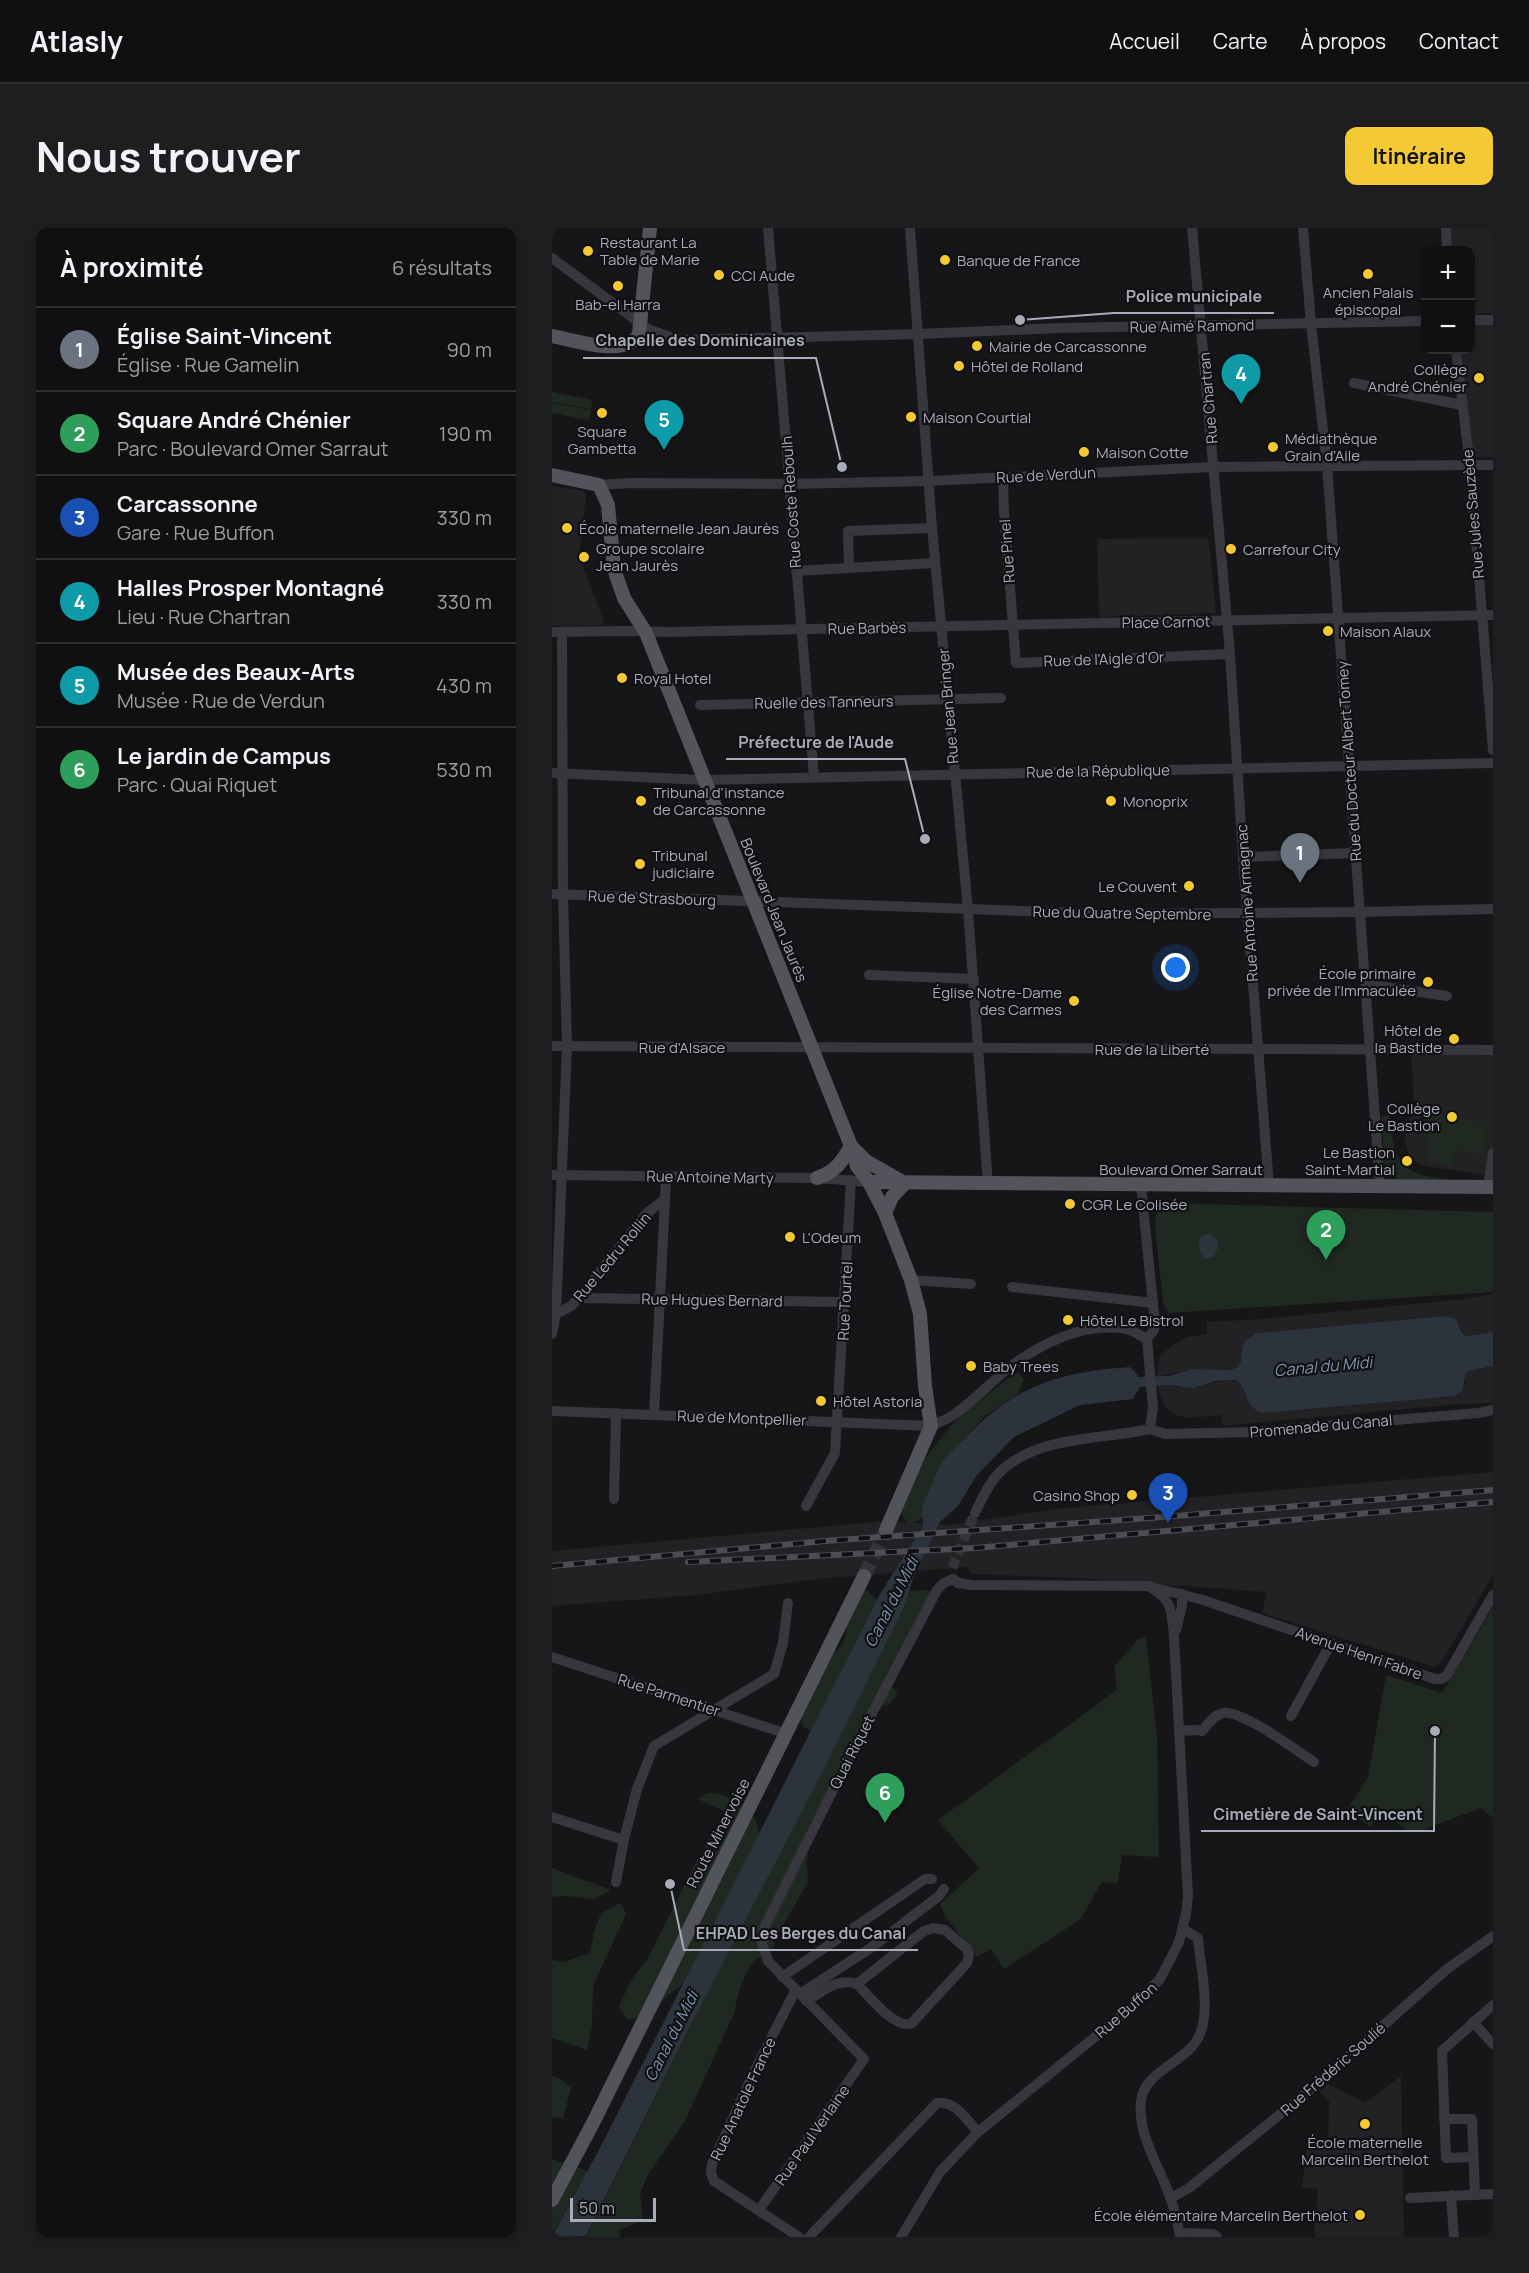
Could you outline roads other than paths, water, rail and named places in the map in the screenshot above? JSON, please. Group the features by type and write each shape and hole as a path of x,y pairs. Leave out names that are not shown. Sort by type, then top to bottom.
{"main road":[{"path":"552,336 609,347 619,347 636,341 639,334 650,228"},
{"path":"552,475 599,485"},
{"name":"Boulevard Jean Jaurès","path":"599,485 608,505 614,569 624,598 646,633 857,1166 869,1182"},
{"path":"817,1178 830,1174 842,1162 851,1146"},
{"name":"Boulevard Jean Jaurès","path":"851,1146 866,1161 905,1183"},
{"path":"869,1182 885,1213 911,1280 920,1314 925,1386 931,1426 886,1530"},
{"name":"Boulevard Omer Sarraut","path":"869,1182 1491,1187"},
{"path":"885,1213 892,1197 905,1183"},
{"name":"Route Minervoise","path":"552,2200 864,1576"}],"street":[{"name":"Rue Coste Reboulh","path":"768,228 814,777"},
{"name":"Rue Jean Bringer","path":"910,228 932,528 974,979 988,1184"},
{"name":"Rue Chartran","path":"1192,228 1220,532"},
{"name":"Rue du Docteur Albert Tomey","path":"1303,228 1327,465 1380,1186"},
{"path":"1446,228 1447,246"},
{"name":"Rue Aimé Ramond","path":"552,258 648,329 678,340 1060,328 1421,321"},
{"path":"1475,320 1493,320"},
{"name":"Rue Jules Sauzède","path":"1456,354 1470,465 1493,750"},
{"path":"1354,383 1462,405"},
{"name":"Rue de Verdun","path":"599,485 929,481 1213,467 1493,465"},
{"name":"Rue Pinel","path":"1003,477 1012,625"},
{"path":"849,568 848,531 932,528"},
{"name":"Place Carnot","path":"1089,624 1226,621 1220,532"},
{"path":"796,571 935,563"},
{"path":"1226,621 1493,615"},
{"name":"Rue Antoine Armagnac","path":"1226,621 1239,768 1247,914 1269,1186"},
{"name":"Rue Barbès","path":"557,632 626,630 646,633 1089,624"},
{"name":"Rue de l'Aigle d'Or","path":"1012,625 1016,663 1230,654"},
{"path":"552,1334 556,1314 557,1175 567,1046 558,894 564,774 557,632"},
{"name":"Ruelle des Tanneurs","path":"700,705 1001,698"},
{"name":"Rue de la République","path":"552,773 704,780 1493,763"},
{"path":"1243,857 1355,853"},
{"name":"Rue de Strasbourg","path":"558,894 752,902"},
{"name":"Rue du Quatre Septembre","path":"752,902 788,901 1108,914 1247,914 1493,909"},
{"path":"869,975 974,979"},
{"path":"1365,984 1447,996"},
{"name":"Rue d'Alsace","path":"552,1046 812,1048"},
{"name":"Rue de la Liberté","path":"812,1048 1493,1050"},
{"path":"1491,1187 1493,1153"},
{"name":"Rue Antoine Marty","path":"557,1175 817,1178 869,1182"},
{"path":"654,1415 666,1176"},
{"name":"Rue Tourtel","path":"806,1506 835,1453 851,1180"},
{"path":"975,1513 997,1475 1021,1456 1064,1443 1150,1429 1153,1408 1147,1339 1154,1330 1141,1185"},
{"name":"Rue Ledru Rollin","path":"556,1314 571,1306 579,1298 646,1214 665,1199"},
{"path":"911,1280 970,1284"},
{"path":"1012,1287 1153,1303"},
{"name":"Rue Hugues Bernard","path":"579,1298 845,1302"},
{"path":"931,1426 955,1415 1024,1356 1062,1338 1091,1329 1109,1328 1131,1330 1147,1339"},
{"name":"Promenade du Canal","path":"1150,1429 1165,1434 1254,1432 1493,1410"},
{"name":"Rue de Montpellier","path":"552,1411 931,1426"},
{"path":"614,1499 616,1413"},
{"name":"Quai Riquet","path":"782,1977 768,1961 762,1944 763,1930 857,1742 937,1590 953,1573 958,1582 971,1585 1148,1586"},
{"path":"1148,1586 1182,1594"},
{"name":"Rue Buffon","path":"901,2237 940,2172 978,2132 1132,2007 1160,1979 1183,1929 1188,1896 1174,1636 1170,1604 1160,1593 1148,1586"},
{"name":"Rue Buffon","path":"1174,1636 1182,1606 1182,1594"},
{"name":"Avenue Henri Fabre","path":"1182,1594 1435,1680 1447,1675 1493,1595"},
{"path":"616,1882 637,1790 654,1746 774,1674 783,1643 788,1603"},
{"path":"1291,1716 1330,1643"},
{"name":"Rue Parmentier","path":"552,1657 787,1734"},
{"path":"1179,1731 1202,1731 1212,1719 1224,1713 1244,1717 1314,1762"},
{"path":"552,1817 624,1840"},
{"path":"800,1995 782,1977 925,1879 932,1879"},
{"path":"800,1995 872,1947 939,1896 944,1889"},
{"path":"800,1995 849,1981 857,1984 898,2023 907,2025 912,2023 967,1963 969,1955 967,1949 945,1930 933,1928 924,1931 857,1984"},
{"path":"1183,1929 1198,1938 1204,2005 1200,2035 1190,2047 1148,2084 1141,2100 1142,2122 1148,2144 1171,2198 1180,2235 1213,2234 1217,2237"},
{"name":"Rue Frédéric Soulié","path":"1171,2198 1189,2188 1306,2093 1446,1970 1493,1936"},
{"name":"Rue Paul Verlaine","path":"759,2210 864,2060 800,1995"},
{"name":"Rue Anatole France","path":"799,2237 714,2181 711,2174 712,2164 752,2076 800,1995"},
{"path":"1473,2157 1446,2158 1442,2051 1493,2005"},
{"path":"1473,2022 1493,2044"},
{"path":"809,2237 937,2103 953,2104 978,2132"},
{"path":"1444,2119 1472,2119 1475,2195"},
{"path":"1410,2198 1493,2194"},
{"path":"1451,2195 1454,2237"}],"water":[{"path":"1210,1233 1217,1239 1218,1247 1214,1257 1205,1259 1199,1249 1199,1243 1201,1236"},
{"name":"Canal du Midi","path":"1445,1316 1456,1319 1462,1333 1466,1336 1493,1332 1493,1366 1468,1371 1465,1375 1463,1390 1456,1396 1263,1413 1252,1407 1236,1380 1216,1381 1193,1388 1169,1385 1140,1387 1133,1399 1080,1405 1014,1437 977,1475 958,1506 940,1522 914,1576 904,1607 823,1771 682,2042 586,2236 552,2237 602,2144 880,1594 922,1528 922,1511 930,1487 949,1453 1002,1405 1020,1394 1060,1378 1104,1369 1129,1367 1138,1377 1168,1376 1193,1369 1228,1370 1236,1368 1241,1362 1243,1347 1247,1340 1259,1333"}],"tunnel":[{"path":"952,1568 975,1513"},
{"path":"864,1576 886,1530"}],"railway":[{"path":"552,1566 825,1541 1163,1517 1493,1490"},
{"path":"688,1562 975,1548 1493,1502"}],"place":[{"name":"Restaurant La Table de Marie","path":"588,251"},
{"name":"Banque de France","path":"945,260"},
{"name":"Ancien Palais épiscopal","path":"1368,274"},
{"name":"CCI Aude","path":"719,275"},
{"name":"Bab-el Harra","path":"618,286"},
{"name":"Police municipale","path":"1020,320"},
{"name":"Mairie de Carcassonne","path":"977,346"},
{"name":"Hôtel de Rolland","path":"959,366"},
{"name":"Collège André Chénier","path":"1479,378"},
{"name":"Halles Prosper Montagné","path":"1241,404"},
{"name":"Square Gambetta","path":"602,413"},
{"name":"Maison Courtial","path":"911,417"},
{"name":"Médiathèque Grain d'Aile","path":"1273,447"},
{"name":"Musée des Beaux-Arts","path":"664,450"},
{"name":"Maison Cotte","path":"1084,452"},
{"name":"Chapelle des Dominicaines","path":"842,467"},
{"name":"École maternelle Jean Jaurès","path":"567,528"},
{"name":"Carrefour City","path":"1231,549"},
{"name":"Groupe scolaire Jean Jaurès","path":"584,557"},
{"name":"Maison Alaux","path":"1328,631"},
{"name":"Royal Hotel","path":"622,678"},
{"name":"Tribunal d'instance de Carcassonne","path":"641,801"},
{"name":"Monoprix","path":"1111,801"},
{"name":"Préfecture de l'Aude","path":"925,839"},
{"name":"Tribunal judiciaire","path":"640,864"},
{"name":"Église Saint-Vincent","path":"1300,883"},
{"name":"Le Couvent","path":"1189,886"},
{"name":"École primaire privée de l'Immaculée","path":"1428,982"},
{"name":"Église Notre-Dame des Carmes","path":"1074,1001"},
{"name":"Hôtel de la Bastide","path":"1454,1039"},
{"name":"Collège Le Bastion","path":"1452,1117"},
{"name":"Le Bastion Saint-Martial","path":"1407,1161"},
{"name":"CGR Le Colisée","path":"1070,1204"},
{"name":"L'Odeum","path":"790,1237"},
{"name":"Square André Chénier","path":"1326,1260"},
{"name":"Hôtel Le Bistrol","path":"1068,1320"},
{"name":"Baby Trees","path":"971,1366"},
{"name":"Hôtel Astoria","path":"821,1401"},
{"name":"Casino Shop","path":"1132,1495"},
{"name":"Carcassonne","path":"1168,1523"},
{"name":"Cimetière de Saint-Vincent","path":"1435,1731"},
{"name":"Le jardin de Campus","path":"885,1823"},
{"name":"EHPAD Les Berges du Canal","path":"670,1884"},
{"name":"École maternelle Marcelin Berthelot","path":"1365,2124"},
{"name":"École élémentaire Marcelin Berthelot","path":"1360,2215"}]}
